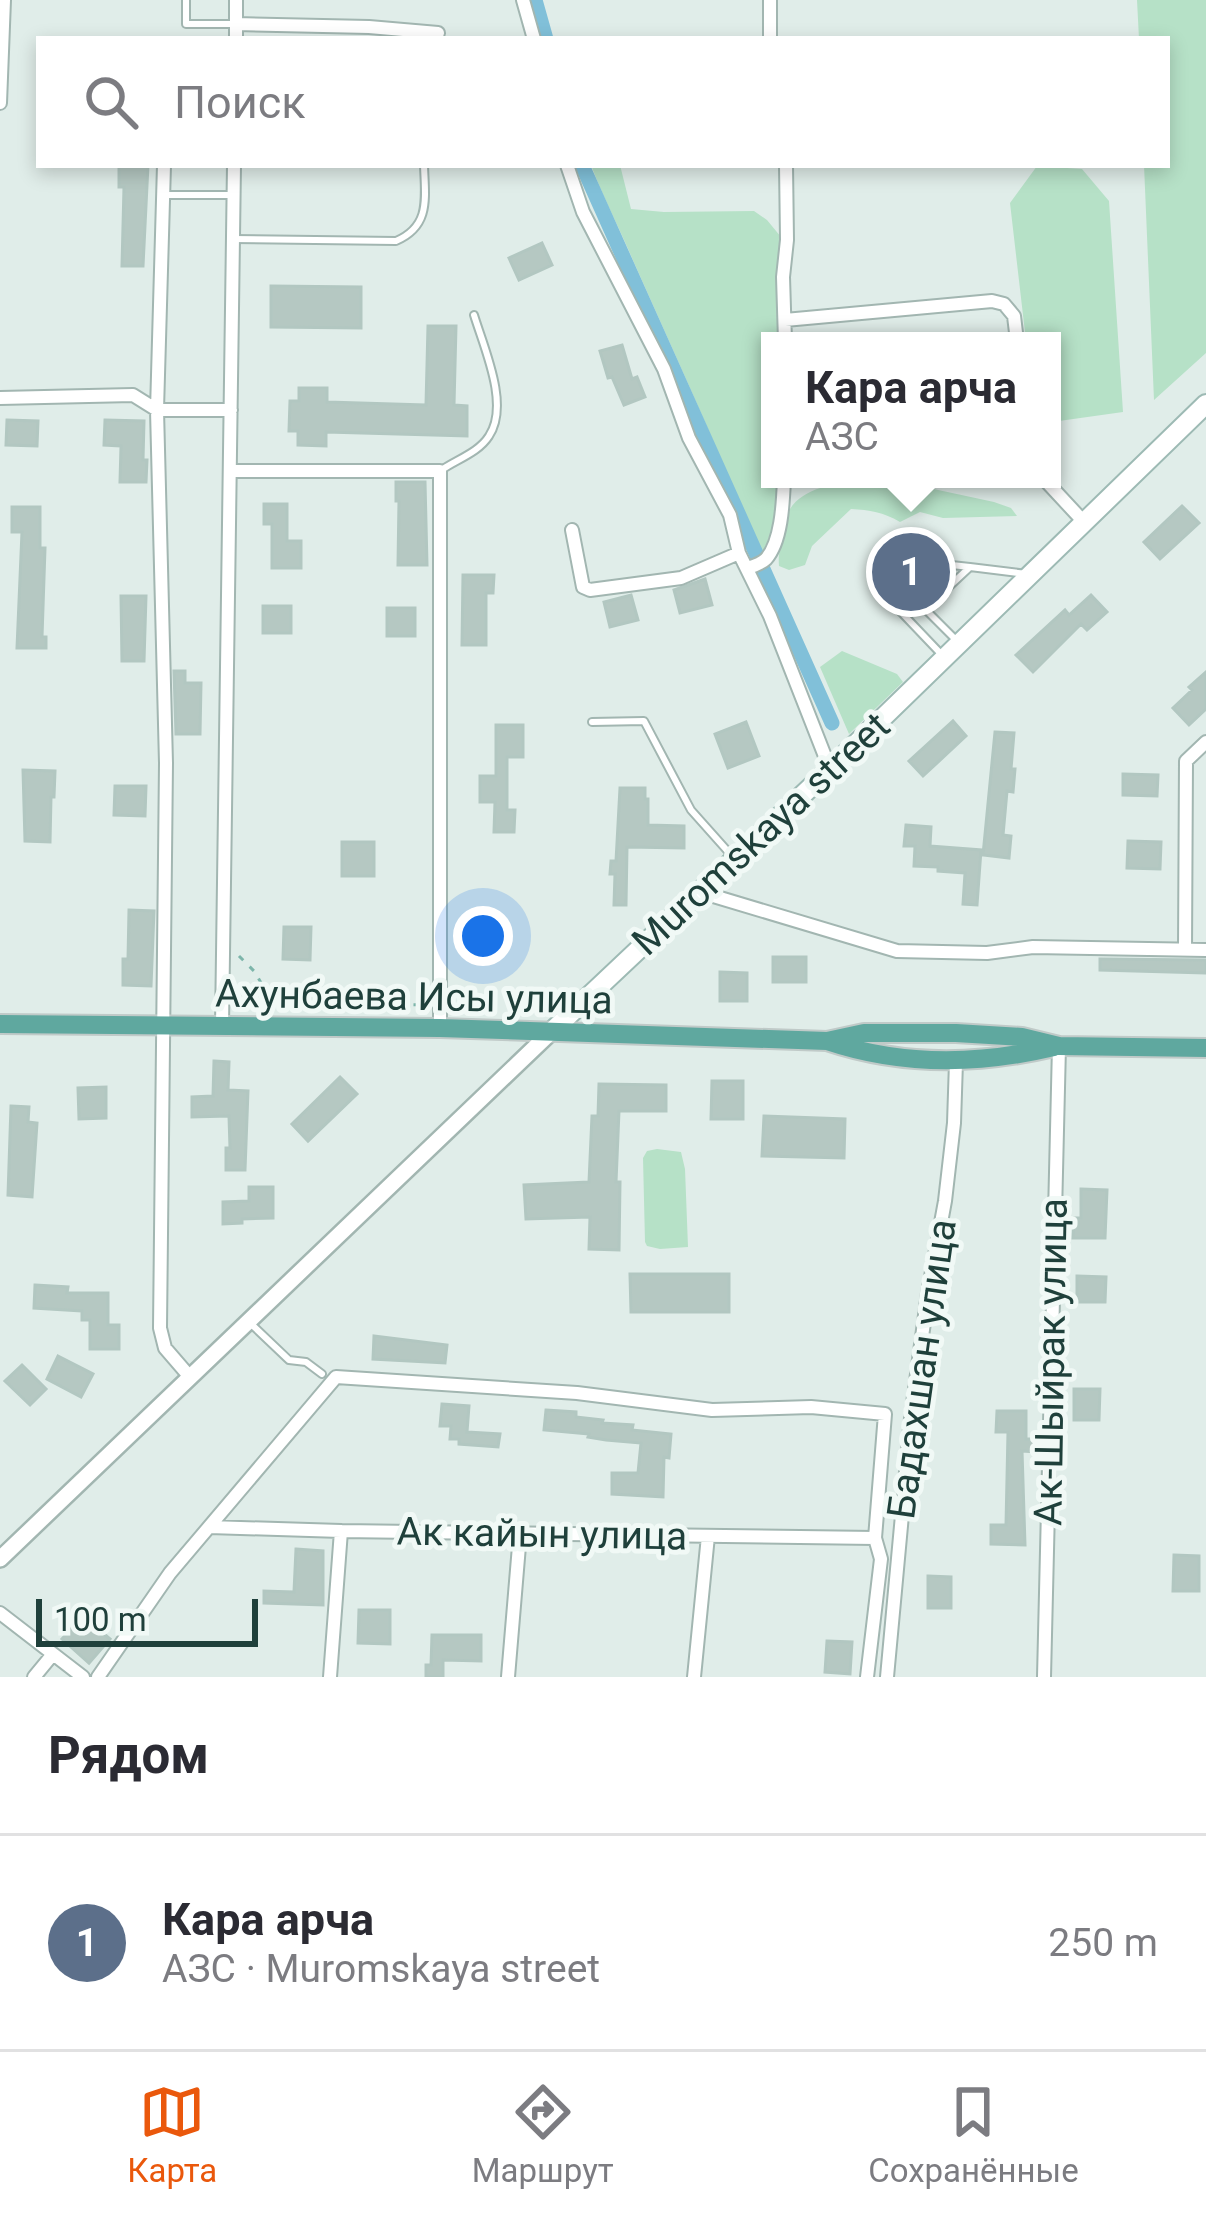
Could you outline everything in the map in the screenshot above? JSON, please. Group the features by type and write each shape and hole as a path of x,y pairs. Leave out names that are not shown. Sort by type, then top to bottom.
{"main road":[{"name":"Muromskaya street","path":"551,1032 1206,404"},
{"name":"Ахунбаева Исы улица","path":"0,1024 440,1028 827,1041 864,1033 956,1033 1022,1036 1059,1046"},
{"name":"Ахунбаева Исы улица","path":"827,1041 862,1053 956,1062 1059,1046 1206,1048"}],"street":[{"path":"0,103 4,0"},
{"path":"236,0 236,32 369,27 438,33"},
{"path":"523,0 533,36"},
{"path":"770,0 770,36"},
{"path":"164,168 157,410 166,763 160,1328 165,1348 190,1377"},
{"path":"222,1026 234,168"},
{"path":"568,168 583,212 664,370 689,438 730,514 740,553 757,564"},
{"path":"785,332 786,168"},
{"path":"785,320 992,301 1004,304 1013,316 1016,332"},
{"path":"0,398 133,395 157,410 231,410"},
{"path":"230,471 440,471 440,1028"},
{"path":"784,488 782,517 757,564 770,616 830,769"},
{"path":"1052,488 1082,521"},
{"path":"572,530 583,587 590,590 681,578 740,553"},
{"path":"1185,950 1186,761 1206,742"},
{"path":"700,892 897,951 987,952 1033,946 1206,950"},
{"name":"Muromskaya street","path":"0,1559 551,1032"},
{"name":"Ак-Шыйрак улица","path":"1044,1677 1059,1046"},
{"name":"Бадахшан улица","path":"887,1677 911,1418 945,1201 956,1062"},
{"path":"98,1677 170,1573 328,1380 578,1393 712,1410 811,1407 885,1414 875,1538 881,1559 866,1677"},
{"name":"Ак кайын улица","path":"208,1527 875,1538"},
{"path":"330,1677 341,1532"},
{"path":"508,1677 520,1534"},
{"path":"694,1677 708,1536"},
{"path":"0,1613 83,1677"},
{"path":"34,1677 53,1654"}],"lane":[{"path":"186,0 186,24 236,32"},
{"path":"233,239 396,241 411,235 421,222 424,168"},
{"path":"164,195 234,195"},
{"path":"440,471 488,439 497,420 494,380 474,315"},
{"path":"952,651 881,591 915,561 1030,574"},
{"path":"952,651 926,608 970,567"},
{"path":"592,722 644,722 691,810 735,859"},
{"path":"248,1322 289,1360 306,1362 328,1380"}],"path":[{"path":"223,941 254,971 273,1003"},
{"path":"230,997 273,1003 429,1005"}],"green space":[{"path":"1137,0 1206,0 1206,353 1154,400 1144,168 1170,168 1170,36 1139,36"},
{"path":"592,168 621,168 631,209 754,211 781,237 776,294 779,332 761,332 761,488 778,488 772,528 761,555"},
{"path":"1036,168 1082,169 1109,201 1123,412 1061,421 1061,332 1025,332 1010,203"},
{"path":"821,488 929,488 994,502 1011,508 1017,516 943,518 920,512 900,522 851,509 812,546 805,565 789,570 779,566 786,519 803,496"},
{"path":"842,651 897,674 903,682 849,734 820,667"},
{"path":"647,1151 681,1152 688,1247 660,1249 645,1242 643,1158"}],"building":[{"path":"119,168 148,168 143,266 122,266 124,187 119,187"},
{"path":"542,243 552,265 519,280 509,258"},
{"path":"271,286 361,287 361,328 271,327"},
{"path":"428,326 456,326 454,405 467,406 467,436 326,432 326,446 298,445 298,431 289,431 290,401 299,401 299,388 327,388 327,402 426,405"},
{"path":"622,345 632,379 637,377 645,397 624,405 612,377 608,378 600,351"},
{"path":"7,420 38,421 37,446 6,445"},
{"path":"105,420 144,421 146,482 120,482 121,446 104,445"},
{"path":"396,482 425,482 427,565 398,565"},
{"path":"264,504 287,504 287,541 301,541 301,568 272,568 272,524 264,524"},
{"path":"1182,506 1199,523 1160,559 1144,542"},
{"path":"12,507 40,507 46,648 17,648 22,532 12,532"},
{"path":"463,575 494,575 493,593 486,593 486,645 462,645"},
{"path":"705,579 712,605 680,613 674,590"},
{"path":"631,595 638,620 610,627 604,602"},
{"path":"1091,595 1107,612 1087,630 1081,624 1033,672 1016,655 1065,610 1069,615"},
{"path":"121,596 146,596 144,661 122,661"},
{"path":"263,606 291,606 291,633 263,633"},
{"path":"387,608 415,608 415,636 387,636"},
{"path":"174,671 185,671 185,683 201,683 200,734 176,734"},
{"path":"1206,672 1206,709 1189,725 1173,708"},
{"path":"953,721 966,736 923,776 909,761"},
{"path":"746,722 759,756 728,768 715,734"},
{"path":"496,725 523,725 523,757 507,757 507,810 515,810 514,832 494,832 495,802 480,802 480,776 496,776"},
{"path":"995,732 1014,733 1013,792 1007,791 1003,835 1011,836 1009,858 983,855"},
{"path":"23,770 55,771 50,842 25,841"},
{"path":"1123,774 1158,775 1157,796 1123,795"},
{"path":"115,786 146,786 145,816 114,815"},
{"path":"620,788 645,788 648,825 684,826 684,848 627,847 626,905 614,905 615,874 610,874 611,861 616,861"},
{"path":"906,825 931,827 930,846 981,850 977,905 963,904 965,873 914,866 915,846 904,846"},
{"path":"1128,841 1161,842 1160,869 1127,868"},
{"path":"342,842 374,842 374,876 342,876"},
{"path":"129,910 154,911 151,986 123,985"},
{"path":"284,927 311,927 310,960 283,959"},
{"path":"773,957 806,957 806,982 773,982"},
{"path":"1100,959 1206,960 1206,973 1100,970"},
{"path":"720,972 747,973 747,1001 720,1001"},
{"path":"214,1061 229,1062 228,1090 248,1091 245,1170 226,1170 229,1116 192,1117 192,1097 213,1096"},
{"path":"340,1077 357,1094 308,1141 292,1124"},
{"path":"712,1081 743,1081 743,1119 711,1119"},
{"path":"599,1084 666,1085 666,1111 619,1111 619,1250 589,1249 590,1217 526,1219 524,1185 589,1182 592,1116 598,1116"},
{"path":"106,1087 106,1118 79,1119 78,1088"},
{"path":"11,1106 29,1107 28,1122 37,1123 32,1197 8,1195"},
{"path":"764,1116 845,1119 844,1158 762,1156"},
{"path":"249,1187 273,1187 273,1218 223,1224 223,1202 249,1201"},
{"path":"1081,1189 1107,1190 1105,1238 1073,1238 1074,1218 1081,1218"},
{"path":"630,1274 729,1274 729,1312 631,1312"},
{"path":"1077,1276 1106,1277 1105,1302 1077,1302"},
{"path":"35,1285 68,1287 67,1293 108,1293 108,1325 119,1325 119,1349 90,1349 90,1320 82,1320 82,1311 34,1308"},
{"path":"374,1336 447,1345 445,1363 373,1359"},
{"path":"58,1356 93,1374 81,1397 47,1379"},
{"path":"22,1365 46,1389 30,1405 5,1381"},
{"path":"1074,1389 1100,1389 1099,1420 1074,1420"},
{"path":"442,1404 469,1406 467,1432 500,1434 498,1447 450,1439 451,1426 440,1426"},
{"path":"546,1410 576,1412 576,1417 602,1423 633,1425 632,1430 671,1434 669,1458 664,1457 663,1497 612,1494 612,1473 638,1473 641,1443 544,1430"},
{"path":"997,1411 1026,1411 1026,1439 1035,1439 1035,1452 1022,1451 1025,1545 991,1544 991,1525 1006,1525 1008,1432 996,1432"},
{"path":"296,1549 323,1551 323,1605 264,1603 264,1591 294,1592"},
{"path":"1174,1555 1199,1556 1199,1591 1173,1591"},
{"path":"928,1576 951,1577 951,1608 928,1608"},
{"path":"359,1610 390,1610 390,1644 358,1643"},
{"path":"83,1616 110,1639 89,1663 62,1639"},
{"path":"432,1635 481,1635 481,1661 443,1660 443,1677 426,1677"},
{"path":"827,1641 852,1642 850,1674 825,1672"}],"waterway":[{"path":"535,0 545,36"},
{"path":"583,168 832,723"}],"place":[{"name":"Кара арча","path":"911,572"}]}
